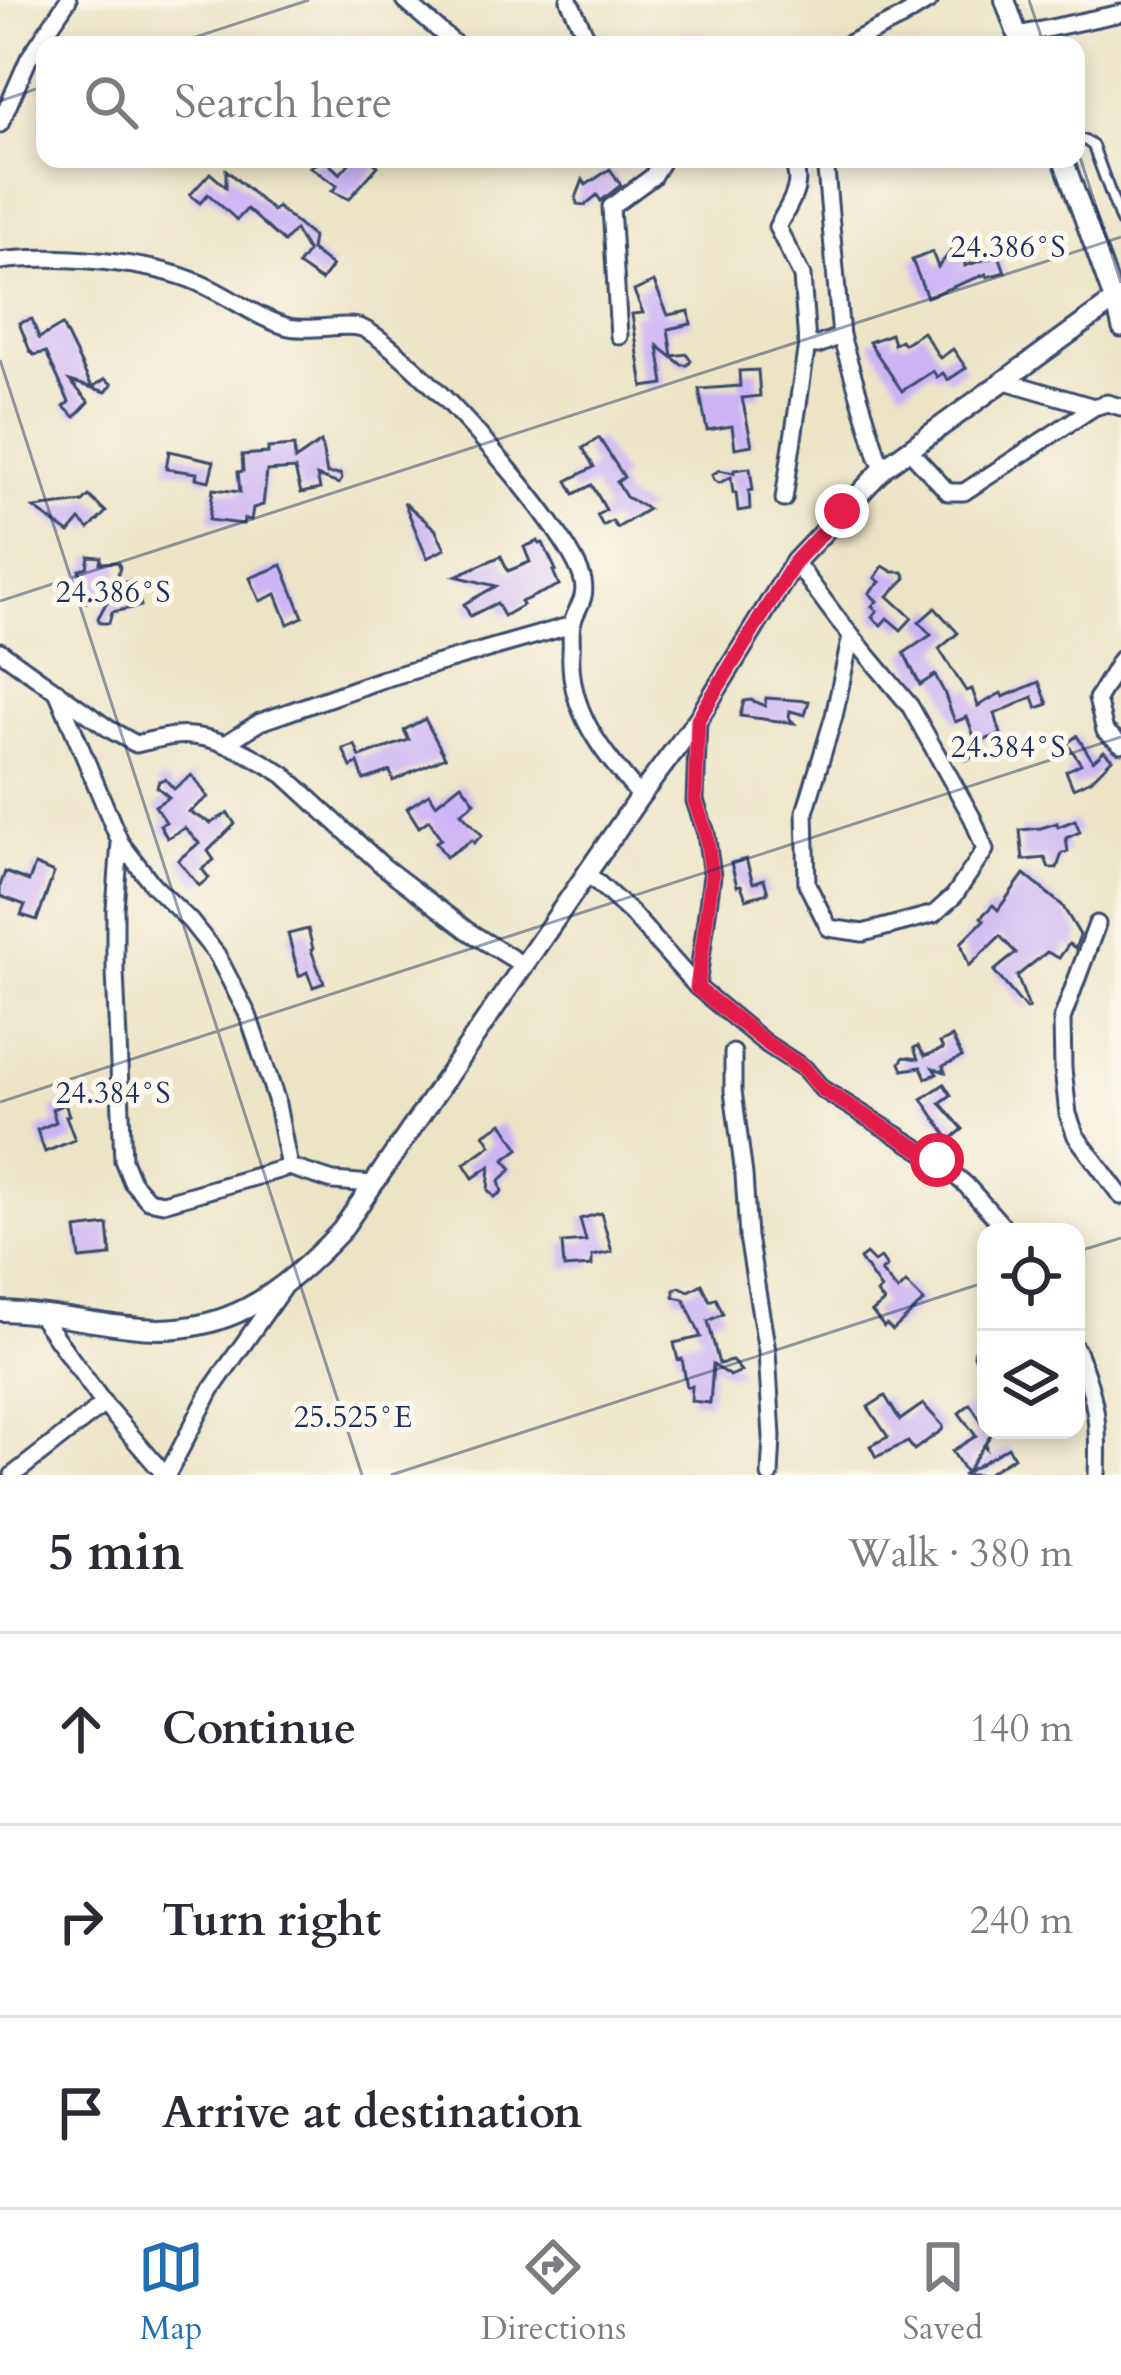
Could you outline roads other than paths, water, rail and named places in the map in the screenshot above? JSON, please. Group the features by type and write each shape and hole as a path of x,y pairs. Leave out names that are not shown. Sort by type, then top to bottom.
{"street":[{"path":"44,36 68,0"},
{"path":"404,0 446,36"},
{"path":"569,0 586,36"},
{"path":"865,36 930,0"},
{"path":"1005,0 1018,36"},
{"path":"1035,36 1121,13"},
{"path":"0,124 36,48"},
{"path":"619,336 611,207 658,168"},
{"path":"784,500 807,344 802,276 777,227 797,190 796,168"},
{"path":"826,168 841,336 878,458 885,467"},
{"path":"1067,168 1118,298 1121,328"},
{"path":"0,261 83,260 164,272 199,282 251,312 292,328 364,329 410,366 507,466 567,548 583,580 584,601 572,625 572,688 583,718 640,796"},
{"path":"0,1311 38,1312 133,1328 208,1324 243,1311 303,1271 341,1231 698,719 795,562 885,467 1118,298"},
{"path":"807,344 841,336"},
{"path":"1005,381 1094,407"},
{"path":"909,450 948,492 964,492 1094,407 1107,403 1121,407"},
{"path":"795,562 910,706 973,819 985,850 954,896 934,914 863,933 829,928 807,884 805,812 834,716 851,636"},
{"path":"225,744 260,722 382,679 572,625"},
{"path":"0,651 136,744 200,737 225,744 284,775 383,866 468,932 523,965"},
{"path":"1121,659 1097,699 1105,731 1121,744"},
{"path":"56,688 120,842 217,955 248,1015 275,1099 289,1167"},
{"path":"697,988 712,876 706,833 695,801 698,719"},
{"path":"120,842 115,909 118,1086 123,1160 132,1181 148,1200 163,1203 289,1167 333,1180 372,1184"},
{"path":"587,873 631,913 697,988 805,1069 822,1089 937,1160 1000,1223"},
{"path":"1097,924 1062,1019 1063,1069 1068,1114 1076,1136 1121,1196"},
{"path":"733,1053 748,1237 766,1352 772,1437 769,1472"},
{"path":"38,1312 104,1404 166,1475 211,1390 284,1287"},
{"path":"1085,1370 1097,1414 1097,1475"},
{"path":"14,1475 104,1404"}],"lane":[{"path":"1085,141 1093,146 1121,222"}]}
